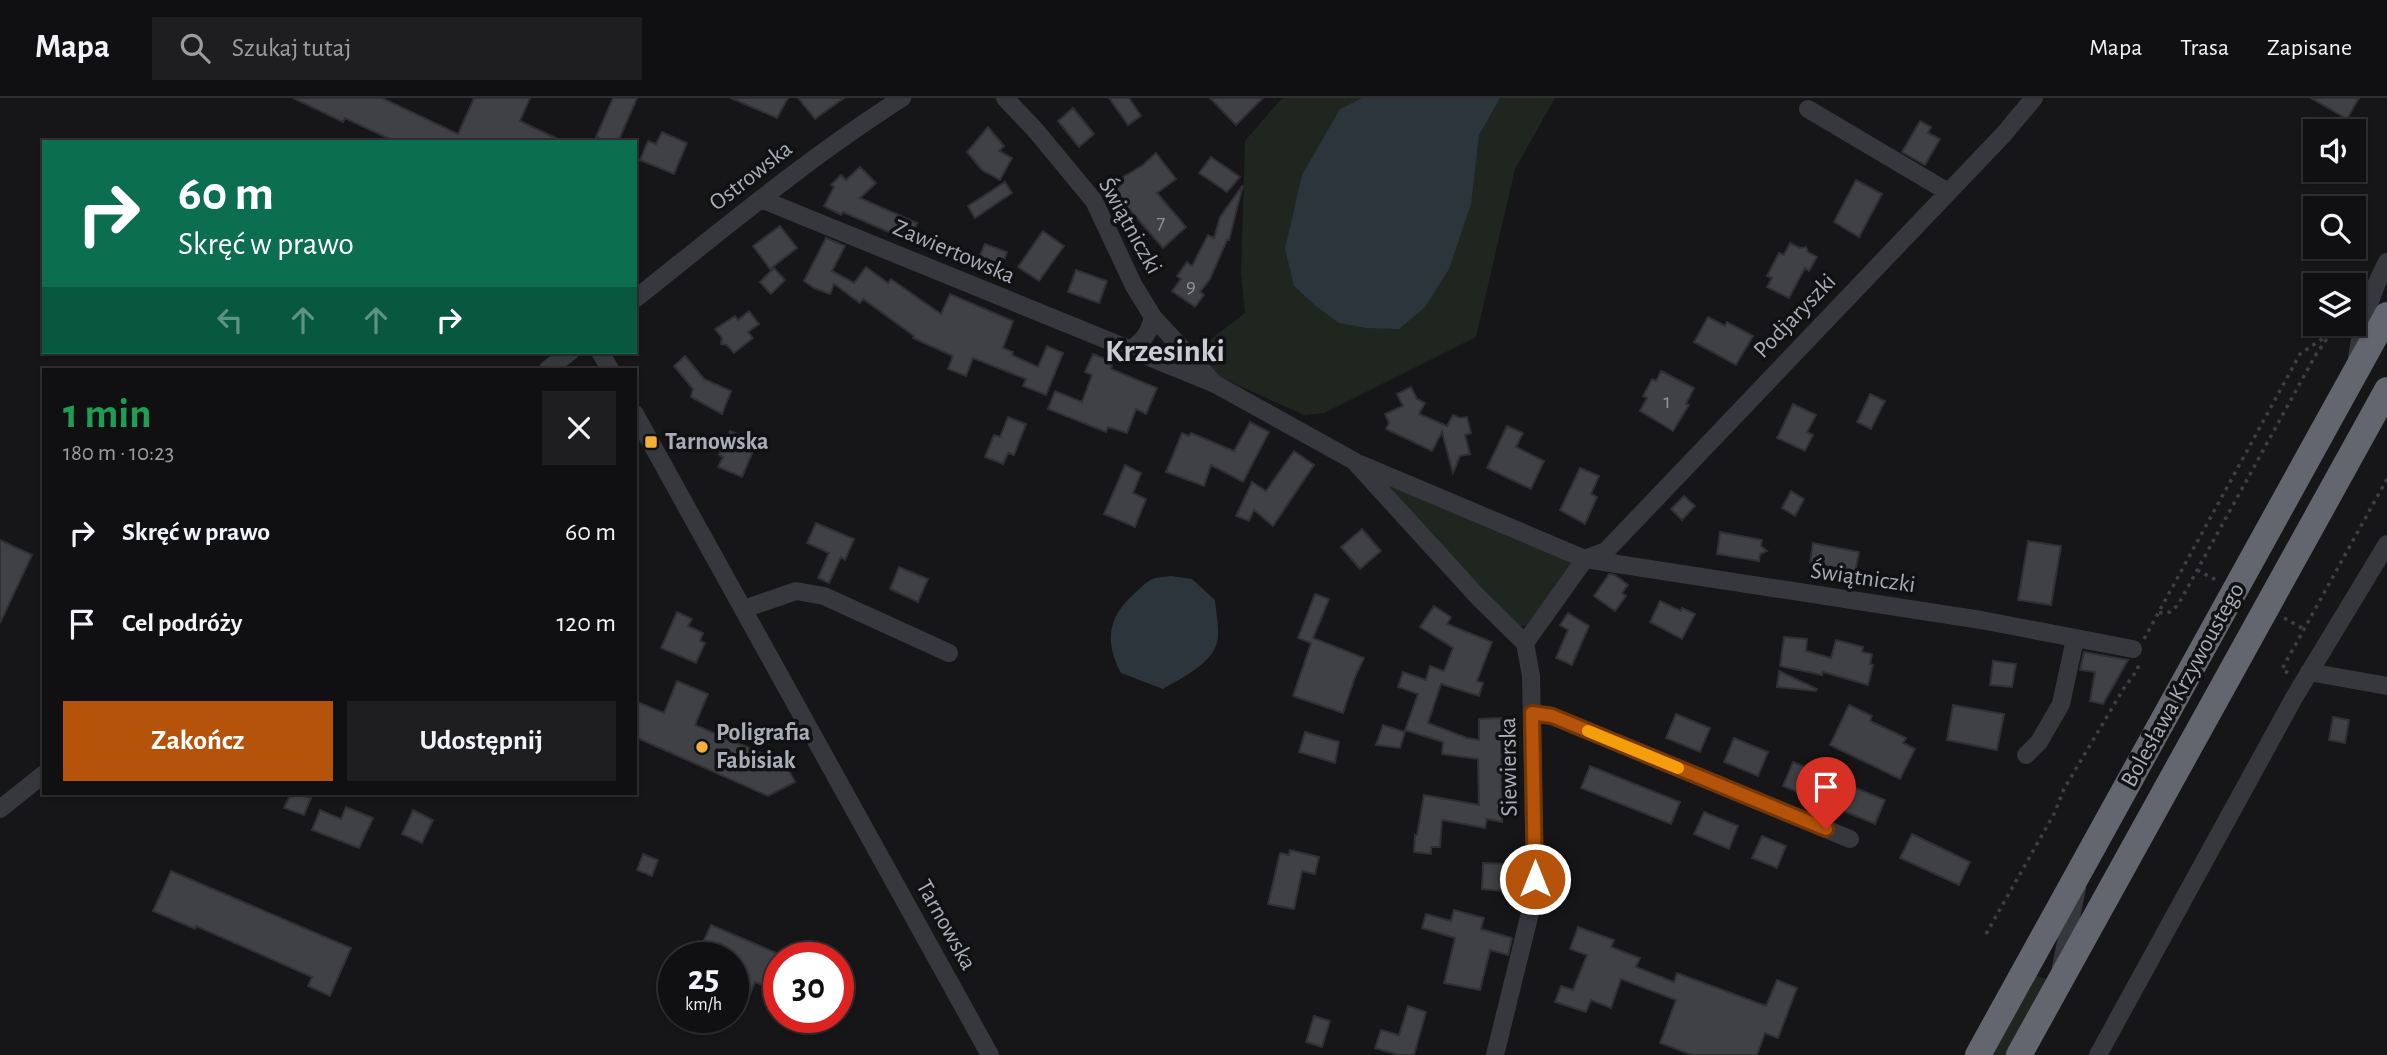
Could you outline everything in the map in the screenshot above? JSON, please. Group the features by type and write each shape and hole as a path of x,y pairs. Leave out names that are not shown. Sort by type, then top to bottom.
{"highway":[{"name":"Bolesława Krzywoustego","path":"1978,1055 2387,315"},
{"name":"Bolesława Krzywoustego","path":"2019,1055 2386,394"}],"street":[{"name":"Ostrowska","path":"637,297 761,198 854,129 902,98"},
{"name":"Świątniczki","path":"1005,98 1094,201 1134,286 1153,317 1215,384"},
{"name":"Podjaryszki","path":"1585,559 1606,551 2003,135 2034,98"},
{"path":"1808,109 1948,192"},
{"name":"Zawiertowska","path":"761,198 1129,351"},
{"path":"2354,375 2369,302 2375,283 2387,262"},
{"path":"1129,351 1143,342 1153,317"},
{"name":"Świątniczki","path":"1129,351 1215,384 1354,461 1585,559 1981,620 2133,649"},
{"path":"549,368 567,354"},
{"name":"Tarnowska","path":"637,418 990,1055"},
{"name":"Świątniczki","path":"1354,461 1478,597 1525,643"},
{"path":"2098,1055 2302,674 2387,544"},
{"path":"1525,643 1585,559"},
{"path":"744,609 796,591 808,593 824,597 949,653"},
{"path":"2026,755 2039,742 2061,704 2075,639"},
{"name":"Siewierska","path":"1495,1055 1530,914 1535,879 1531,676 1525,643"},
{"path":"2302,674 2387,686"},
{"path":"1532,713 1552,716 1850,839"},
{"path":"0,810 42,776"},
{"path":"2049,1001 2060,972 2084,865"},
{"path":"2019,981 2112,889"}],"path":[{"path":"2159,613 2170,612 2178,604 2327,336"},
{"path":"1986,934 2043,833 2064,789 2138,669 2139,656 2133,649 2147,636 2300,354 2327,336"},
{"path":"2302,674 2282,669 2387,479"},
{"path":"2298,625 2304,629"}],"shaded area":[{"path":"1282,98 1555,98 1515,169 1476,337 1324,413 1304,415 1215,375 1198,349 1245,313 1241,273 1245,141"},
{"path":"1362,98 1500,98 1479,135 1471,204 1449,269 1425,307 1399,329 1366,328 1339,323 1294,286 1285,249 1302,175 1340,109"},
{"path":"1382,478 1573,563 1531,627 1511,625"},
{"path":"1171,576 1192,579 1215,600 1218,638 1214,651 1202,664 1163,689 1121,673 1112,651 1111,631 1124,604 1141,587 1152,579"},
{"path":"2034,975 2048,981 2007,1055 1989,1055"}],"building":[{"path":"293,98 382,98 458,134 474,98 530,98 520,121 560,140 392,140 345,118 343,122"},
{"path":"613,98 637,98 619,140 603,140 596,137"},
{"path":"731,98 788,98 777,118"},
{"path":"798,98 844,98 815,119"},
{"path":"1109,98 1129,98 1141,116 1128,125"},
{"path":"1210,98 1263,98 1236,125"},
{"path":"2311,98 2359,98 2347,119"},
{"path":"1073,108 1094,134 1079,147 1058,121"},
{"path":"1920,121 1931,127 1928,133 1940,139 1925,165 1902,152"},
{"path":"988,127 1004,146 999,151 1012,158 1000,180 982,170 967,152"},
{"path":"662,132 687,143 674,174 640,160 648,141 656,144"},
{"path":"1156,153 1176,179 1157,193 1186,227 1163,248 1130,210 1128,212 1114,190 1121,185 1118,180 1143,165"},
{"path":"1211,157 1240,177 1227,192 1199,173"},
{"path":"860,167 876,183 860,198 917,223 909,241 824,206 834,187 831,185 841,175 846,180"},
{"path":"1856,180 1882,194 1859,237 1834,222"},
{"path":"1005,182 1012,193 975,218 968,206"},
{"path":"1243,185 1229,240 1210,279 1200,292 1204,295 1195,307 1172,291 1181,279 1177,276 1187,262 1192,266 1208,235 1214,238 1220,217"},
{"path":"780,226 797,248 770,269 753,246"},
{"path":"1043,231 1064,246 1039,281 1018,267"},
{"path":"826,238 845,246 832,271 854,283 866,267 888,283 891,279 941,314 950,294 1013,321 1003,348 1038,367 1047,346 1063,353 1046,395 1023,386 1026,379 973,358 966,376 948,369 953,356 913,338 914,336 863,299 860,303 834,284 830,294 804,281"},
{"path":"1790,243 1800,248 1806,247 1808,252 1817,257 1809,271 1805,268 1789,298 1767,287 1772,278 1767,276 1779,253 1784,255"},
{"path":"985,244 1007,252 1000,271 977,262"},
{"path":"774,268 785,280 771,294 760,282"},
{"path":"1076,270 1107,281 1099,303 1068,292"},
{"path":"749,311 759,324 748,332 753,338 734,353 727,345 721,344 722,338 715,329 735,316 738,320"},
{"path":"1708,317 1725,326 1727,322 1753,336 1736,365 1694,342"},
{"path":"1093,354 1113,362 1111,369 1157,388 1146,414 1136,409 1127,433 1108,427 1106,432 1048,409 1055,391 1082,402 1092,375 1085,372"},
{"path":"685,356 704,379 731,391 722,414 691,397 693,389 674,366"},
{"path":"1661,371 1694,388 1686,404 1689,405 1673,431 1640,411 1647,398 1643,396 1652,379 1656,381"},
{"path":"1411,387 1417,399 1425,403 1419,414 1447,426 1453,415 1467,417 1471,433 1465,435 1470,454 1460,456 1453,473 1442,432 1432,451 1386,429 1389,423 1385,414 1403,406 1397,394"},
{"path":"1870,394 1885,401 1871,429 1857,422"},
{"path":"1793,404 1816,415 1807,432 1813,435 1805,451 1777,438"},
{"path":"1008,417 1026,424 1014,455 1008,453 1003,464 985,457 994,435 1000,437"},
{"path":"1250,422 1269,432 1243,482 1211,465 1204,486 1166,472 1182,433 1189,436 1191,433 1234,451"},
{"path":"1507,426 1523,433 1516,447 1544,461 1531,489 1487,468"},
{"path":"730,431 757,442 742,477 718,467 723,457 719,455"},
{"path":"1294,451 1314,465 1273,526 1254,510 1249,521 1236,516 1252,482 1266,491"},
{"path":"1125,465 1141,473 1133,493 1146,499 1135,527 1104,514"},
{"path":"1580,468 1599,476 1591,494 1597,497 1585,524 1560,510"},
{"path":"1791,491 1804,499 1795,516 1782,508"},
{"path":"1684,496 1695,506 1682,520 1671,509"},
{"path":"816,523 854,539 845,560 841,557 829,583 818,578 829,553 807,543"},
{"path":"1362,529 1381,551 1360,569 1341,547"},
{"path":"1720,532 1762,540 1761,546 1767,551 1760,554 1759,561 1717,554"},
{"path":"0,540 32,555 0,623"},
{"path":"2028,541 2061,546 2051,605 2018,600"},
{"path":"1813,543 1859,552 1855,573 1810,563"},
{"path":"899,567 928,579 918,602 890,589"},
{"path":"1609,574 1615,575 1628,585 1622,593 1626,596 1615,611 1594,596"},
{"path":"1315,594 1329,599 1313,638 1364,658 1343,713 1293,696 1311,643 1298,638"},
{"path":"1660,601 1695,614 1682,639 1650,622"},
{"path":"1434,606 1451,617 1447,624 1492,642 1477,681 1483,683 1479,696 1441,684 1428,723 1479,740 1479,719 1501,718 1502,822 1487,819 1485,828 1442,820 1440,847 1431,847 1431,854 1414,852 1424,795 1479,805 1478,759 1442,754 1443,742 1405,730 1418,694 1398,687 1403,672 1426,680 1430,666 1444,671 1453,648 1420,627"},
{"path":"677,612 692,619 688,626 703,633 700,641 705,643 696,663 661,648"},
{"path":"1568,613 1589,626 1572,665 1556,658 1568,630 1560,625"},
{"path":"1784,637 1807,639 1806,651 1831,658 1836,640 1863,647 1862,652 1872,654 1870,664 1873,665 1868,685 1823,672 1822,675 1780,666"},
{"path":"2084,652 2128,660 2103,704 2090,701 2095,672 2080,670"},
{"path":"1993,661 2016,664 2012,687 1990,685"},
{"path":"1779,671 1817,689 1816,691 1777,687"},
{"name":"Poligrafia Fabisiak","path":"677,681 708,694 695,725 785,763 795,782 768,796 637,738 637,702 664,713"},
{"path":"1849,705 1872,716 1870,721 1906,738 1903,743 1915,749 1900,779 1830,745"},
{"path":"1953,705 2004,714 1997,750 1947,740"},
{"path":"1676,714 1710,728 1700,752 1666,738"},
{"path":"2333,717 2349,720 2345,743 2329,740"},
{"path":"1383,725 1405,732 1400,748 1376,745"},
{"path":"1305,732 1339,742 1335,763 1299,752"},
{"path":"1734,738 1768,752 1758,776 1724,762"},
{"path":"1793,762 1812,770 1809,797 1783,786"},
{"path":"1590,766 1680,802 1671,824 1581,788"},
{"path":"1851,786 1885,800 1875,824 1841,810"},
{"path":"290,795 311,798 304,815 284,808"},
{"path":"346,807 373,818 359,848 312,830 320,810 341,819"},
{"path":"413,810 433,820 422,843 402,834"},
{"path":"1704,812 1738,826 1729,849 1694,834"},
{"path":"1912,834 1970,862 1959,885 1900,858"},
{"path":"1762,836 1786,846 1777,868 1752,858"},
{"path":"1290,850 1319,857 1315,874 1302,871 1294,909 1268,904 1280,853 1289,855"},
{"path":"643,854 658,860 652,876 637,870"},
{"path":"1483,863 1505,864 1503,891 1482,889"},
{"path":"171,871 351,948 330,996 308,986 312,977 196,926 195,929 153,911"},
{"path":"1454,910 1484,918 1481,929 1512,938 1508,955 1490,950 1480,990 1444,983 1455,938 1422,928 1426,914 1451,921"},
{"path":"711,925 763,947 763,985 755,982 749,996 749,942 703,942"},
{"path":"1578,927 1614,940 1611,947 1640,958 1636,967 1674,982 1677,973 1766,1006 1777,980 1797,988 1778,1038 1765,1033 1757,1055 1692,1055 1660,1043 1676,1000 1621,979 1611,1008 1591,1000 1586,1012 1555,1002 1561,986 1573,990 1587,955 1570,949"},
{"path":"1408,1006 1426,1012 1414,1055 1398,1055 1375,1048 1381,1030 1399,1035"},
{"path":"1314,1016 1330,1021 1322,1047 1306,1042"}],"slow traffic":[{"path":"1588,731 1678,768"}],"place":[{"name":"Tarnowska","path":"651,442"},
{"name":"Poligrafia Fabisiak","path":"702,747"}],"district":[{"name":"Krzesinki","path":"1165,351"}],"route":[{"path":"1535,879 1532,713 1552,716 1826,829"}]}
